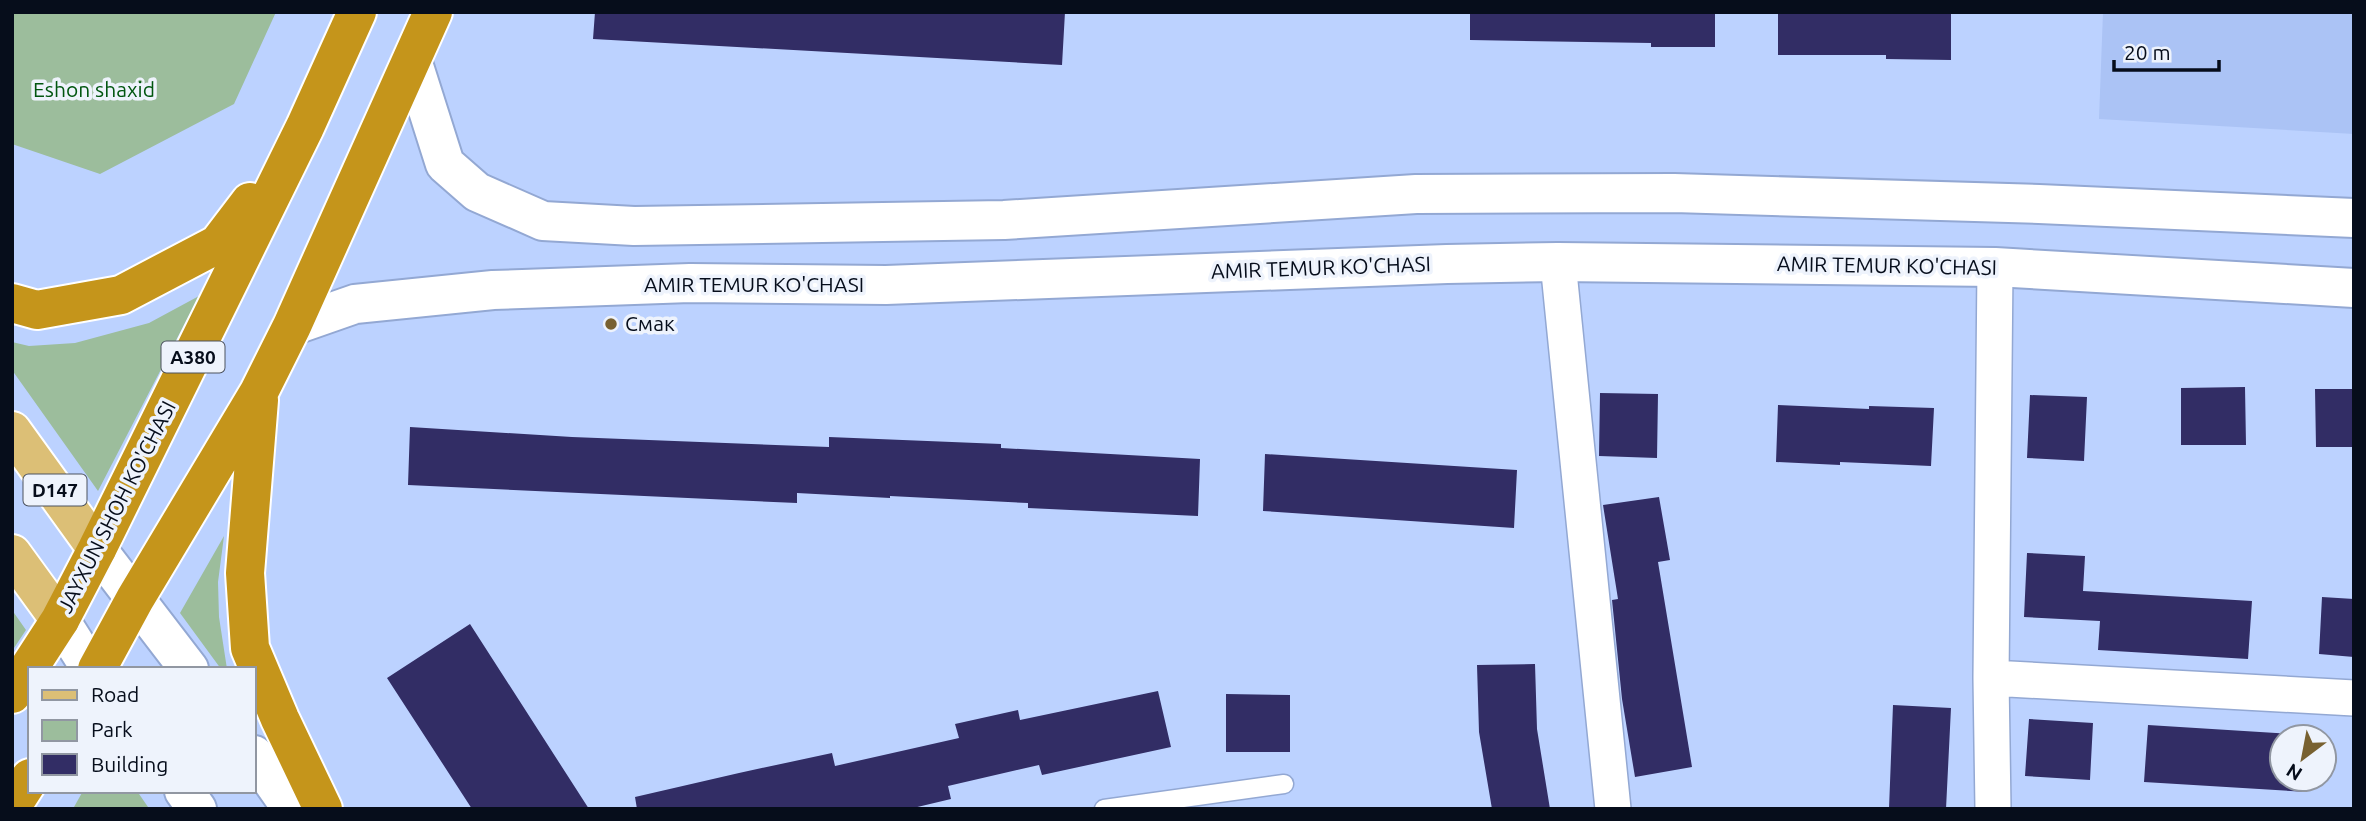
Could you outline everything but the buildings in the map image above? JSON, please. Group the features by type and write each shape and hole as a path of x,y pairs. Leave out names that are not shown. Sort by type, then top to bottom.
{"highway":[{"name":"JAYXUN SHOH KO'CHASI","path":"30,667 60,620 97,549 305,127 357,12"},
{"path":"98,667 135,599 259,392 292,326 433,12"},
{"path":"12,303 37,310 121,295 218,244 305,127"},
{"path":"259,392 244,573 250,648 323,809"},
{"name":"JAYXUN SHOH KO'CHASI","path":"12,694 28,669"},
{"path":"12,806 28,781"}],"main road":[{"path":"412,60 445,164 477,192 543,221 634,226 1004,220 1429,194 1688,194 2039,204 2354,218"},
{"name":"AMIR TEMUR KO'CHASI","path":"292,326 355,304 493,290 690,283 886,285 1447,264 1558,262 1996,267 2354,288"},
{"name":"D147","path":"12,431 97,549"},
{"path":"97,549 187,667"},
{"path":"12,554 60,620 90,667"},
{"path":"256,758 292,809"},
{"path":"185,793 197,809"}],"street":[{"path":"1558,262 1613,809"},
{"path":"1993,809 1991,678 1996,267"},
{"path":"1991,678 2354,698"}],"lane":[{"path":"1104,809 1284,784"}],"shaded area":[{"path":"2103,12 2354,12 2354,134 2099,119"}],"green space":[{"name":"Eshon shaxid","path":"12,12 276,12 234,104 100,174 12,144"},
{"path":"199,296 98,491 12,370 12,342 29,346 75,343 149,323"},
{"path":"224,536 218,582 219,617 227,667 220,667 180,613"},
{"path":"12,610 26,630 12,651"},
{"path":"82,793 138,793 148,807 74,807"}],"place":[{"name":"Смак","path":"611,324"}]}
